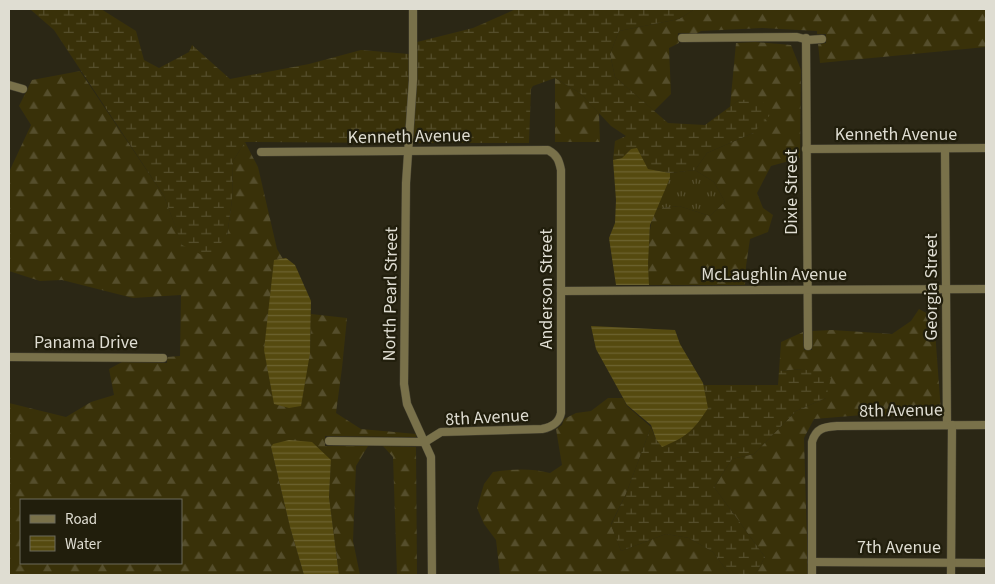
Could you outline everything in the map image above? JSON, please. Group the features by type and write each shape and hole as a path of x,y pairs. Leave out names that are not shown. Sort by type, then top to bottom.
{"street":[{"name":"North Pearl Street","path":"413,9 413,80 408,151 404,384 407,404 431,457 432,575"},
{"path":"682,38 822,39"},
{"name":"Dixie Street","path":"806,38 808,346"},
{"path":"9,85 23,89"},
{"name":"Kenneth Avenue","path":"806,149 986,148"},
{"name":"Georgia Street","path":"945,149 951,575"},
{"name":"Kenneth Avenue","path":"261,152 548,150 556,155"},
{"name":"Anderson Street","path":"556,155 561,170 561,413 557,423"},
{"name":"McLaughlin Avenue","path":"561,290 986,289"},
{"name":"Panama Drive","path":"9,357 163,358"},
{"name":"8th Avenue","path":"329,441 425,442 441,432 542,429 549,428 557,423"},
{"name":"8th Avenue","path":"812,562 812,442 814,435 823,427 986,425"},
{"path":"812,562 812,575"},
{"name":"7th Avenue","path":"812,562 986,563"}],"green space":[{"path":"26,9 101,9 136,31 144,60 159,68 189,52 192,45 230,79 309,64 361,50 409,54 405,143 245,142 233,161 232,200 227,236 208,258 182,245 164,196 54,30 31,10"},
{"path":"516,9 695,9 679,19 619,31 610,54 615,77 668,123 705,125 739,100 761,99 771,114 753,133 707,153 695,170 670,173 648,169 631,149 622,158 613,160 615,141 626,136 611,126 580,93 555,78 533,86 531,89 529,143 413,143 417,80 417,42 473,28"},
{"path":"695,9 986,9 986,47 820,63 818,44 826,43 826,34 817,34 817,31 762,28 701,31 696,34 678,33 679,43 669,48 671,94 654,111 615,77 610,54 619,31 679,19"},
{"path":"755,42 791,45 801,70 800,158 771,166 757,193 763,208 773,215 768,232 750,239 745,285 649,285 648,247 655,209 679,206 710,216 725,202 714,182 695,170 707,153 753,133 739,100 730,107 736,43"},
{"path":"80,71 164,196 182,244 227,236 232,200 233,161 245,142 258,167 277,249 283,259 274,260 310,353 311,314 347,318 336,413 361,429 416,434 416,437 325,436 325,446 368,446 356,466 353,541 360,575 339,575 329,497 331,460 271,447 290,527 304,575 9,575 9,403 66,417 91,402 114,395 109,369 122,362 167,363 167,357 180,356 181,295 133,298 62,280 40,281 9,271 9,172 31,125 19,106 32,80"},
{"path":"555,78 580,93 599,113 600,142 555,142"},
{"path":"695,170 714,182 725,202 710,216 679,206 655,209 670,178 670,173"},
{"path":"919,309 934,317 941,412 920,417 863,415 814,419 804,438 808,575 755,575 765,557 714,487 732,459 754,454 796,411 826,398 803,369 779,371 781,342 803,332 804,350 812,350 811,331 832,330 892,334 911,321"},
{"path":"803,369 831,378 826,398 796,411 754,454 732,459 714,487 765,557 755,575 730,575 713,552 689,538 666,534 621,551 611,525 626,494 651,427 656,439 708,408 703,385 778,385 779,371"},
{"path":"608,398 623,398 627,406 651,427 626,494 611,524 621,551 666,534 689,538 713,552 730,575 500,575 496,540 484,524 477,508 484,484 493,472 522,469 550,473 562,465 556,429 562,425 564,419 576,413 591,411"},
{"path":"383,446 416,447 417,575 397,575 393,457"}],"water":[{"path":"637,148 648,169 670,173 670,178 650,225 649,285 616,285 609,238 615,223 616,200 613,160 622,158 631,149"},
{"path":"286,258 295,265 311,301 310,353 301,406 289,408 274,404 264,350 274,260"},
{"path":"591,326 675,330 680,344 703,383 708,408 689,432 678,440 662,447 656,439 651,425 627,405 596,349"},
{"path":"289,440 312,442 331,460 329,497 339,575 304,575 290,527 271,447 273,444"}]}
